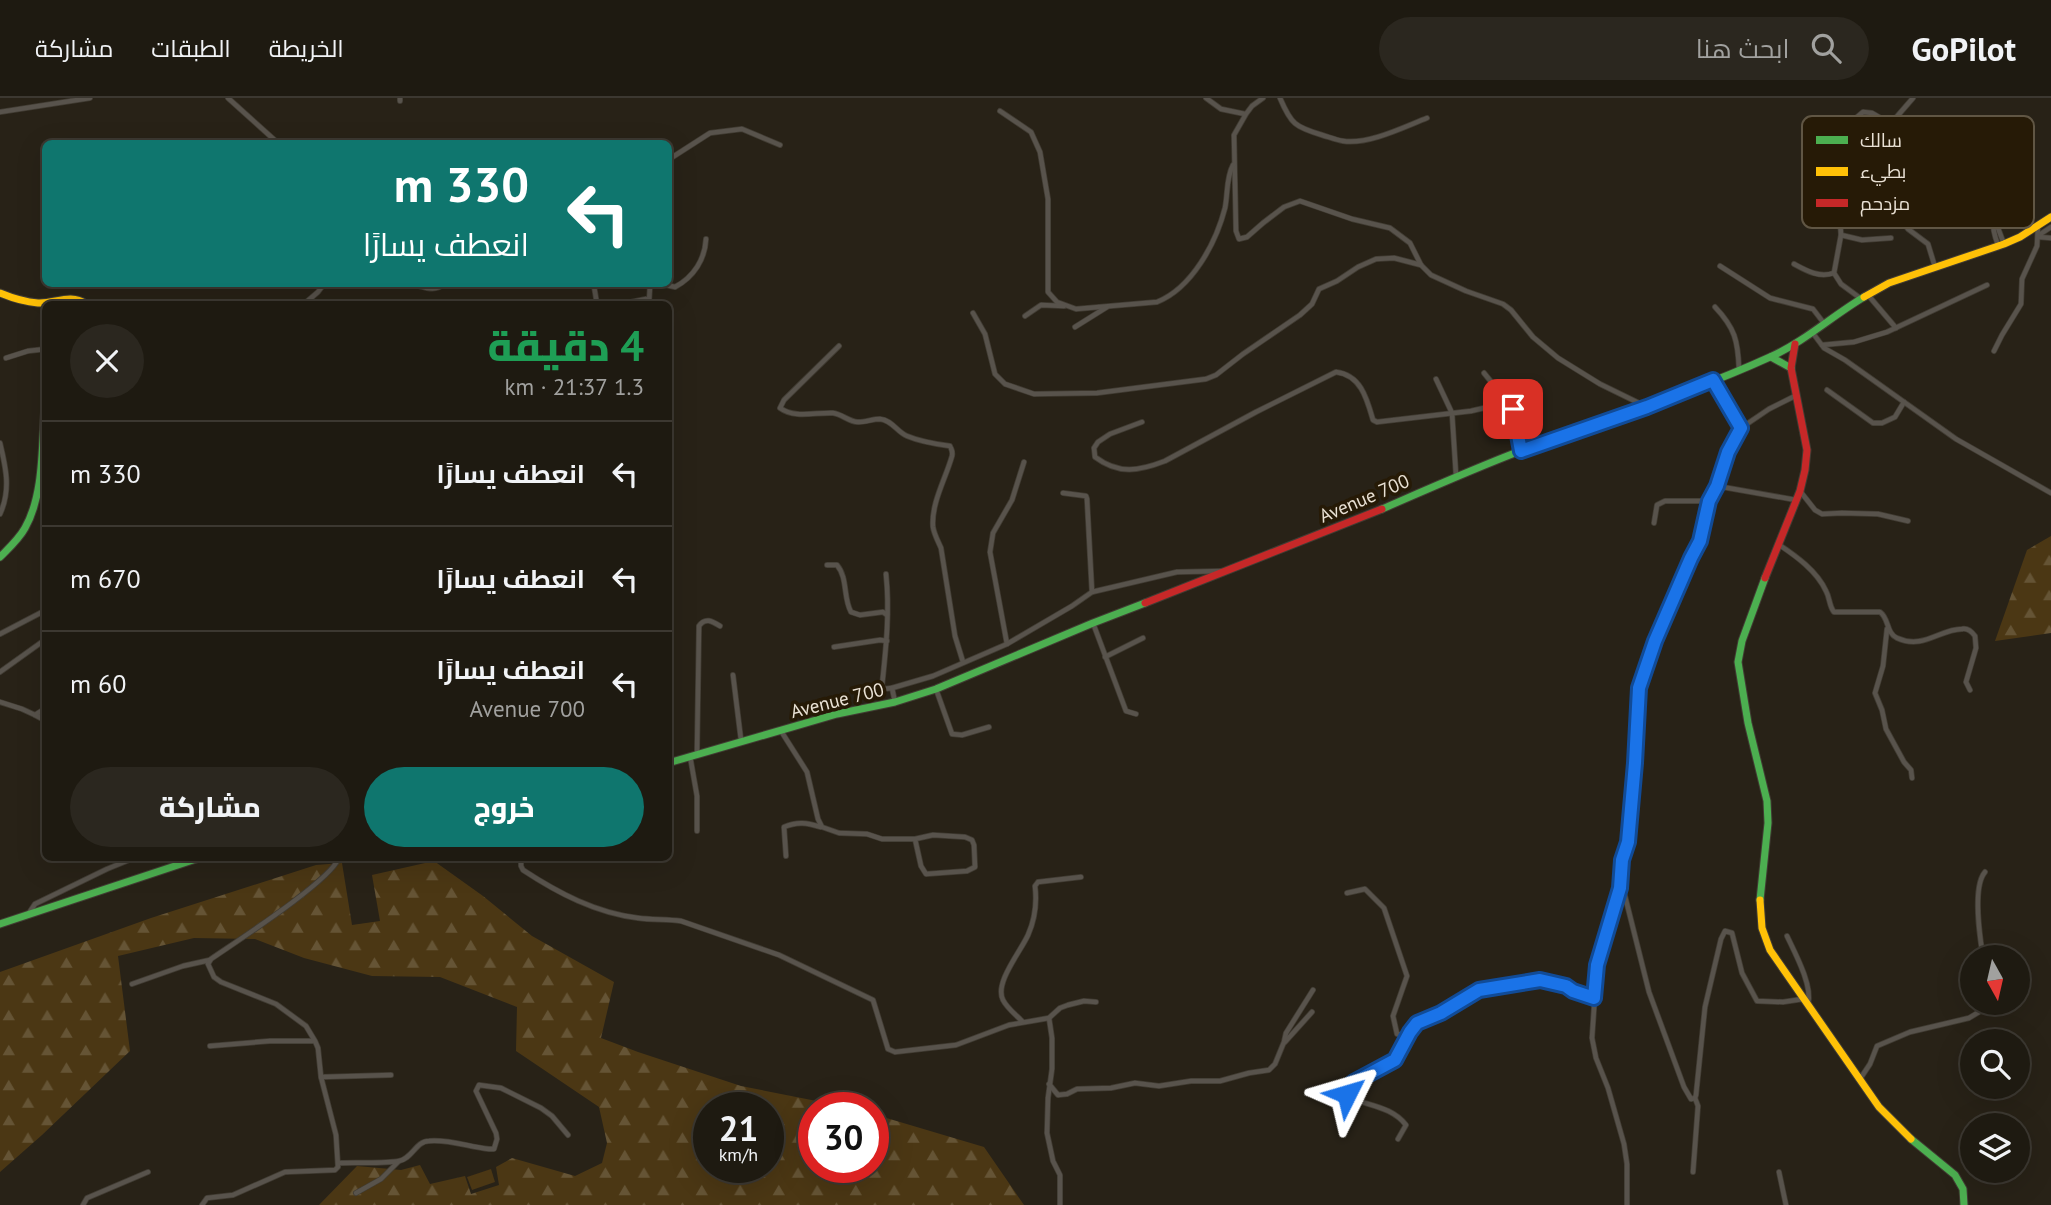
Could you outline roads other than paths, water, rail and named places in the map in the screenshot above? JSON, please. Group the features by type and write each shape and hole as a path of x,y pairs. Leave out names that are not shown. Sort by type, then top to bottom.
{"main road":[{"name":"Avenue 700","path":"672,762 741,740 837,714 895,702 936,689 1093,623 1374,513 1456,476 1647,407 1771,357 1795,344 1863,296 1889,283 2001,245 2051,217"},
{"path":"0,293 20,301 42,303"},
{"path":"53,301 74,297 82,301"},
{"path":"1795,344 1791,368 1807,450 1805,470 1800,491 1741,641 1738,673 1769,812 1760,900 1762,929 1770,950 1859,1080 1896,1126 1955,1175 1963,1189 1964,1205"},
{"path":"1771,357 1791,368"},
{"path":"0,557 19,536 31,513 39,475 42,425"},
{"path":"0,924 190,861"}],"street":[{"path":"0,112 90,98"},
{"path":"228,98 275,140"},
{"path":"1206,98 1221,109 1246,114"},
{"path":"1263,98 1246,114 1234,135 1237,231 1240,239 1247,237 1284,207 1300,201 1397,232 1415,250 1421,265"},
{"path":"1280,98 1296,126 1345,141 1363,140 1427,118"},
{"path":"1898,116 1913,98"},
{"path":"1000,111 1031,132 1037,145 1048,199 1048,292 1057,302 1076,309 1142,304 1168,298 1190,277 1208,252 1226,205 1228,177 1234,164"},
{"path":"1859,116 1864,112 1877,116"},
{"path":"672,157 710,133 742,129 780,145"},
{"path":"1994,351 2020,307 2023,276 2035,254 2039,237 2038,226"},
{"path":"2039,237 2051,227"},
{"path":"1841,228 1835,272 1841,284 1863,296 1896,328"},
{"path":"1907,228 1928,244 1935,267"},
{"path":"1996,228 2001,245"},
{"path":"1841,235 1862,240 1891,238"},
{"path":"2039,237 2051,238"},
{"path":"672,286 684,282 698,266 705,254 706,239"},
{"path":"973,313 985,334 995,374 1005,384 1034,394 1097,393 1206,379 1216,375 1300,315 1312,304 1319,289 1367,262 1385,258 1404,259 1421,265 1437,279 1503,304 1533,337 1558,358 1600,384 1647,407"},
{"path":"1794,264 1818,275 1835,272"},
{"path":"1720,266 1770,298 1813,309 1823,322"},
{"path":"1821,345 1854,342 1896,328 1986,285"},
{"path":"308,301 322,287"},
{"path":"424,287 441,287"},
{"path":"1025,316 1041,305 1069,307"},
{"path":"1075,327 1109,306"},
{"path":"1715,307 1727,319 1734,332 1738,344 1739,370"},
{"path":"1812,331 1821,345 1969,448 2051,493"},
{"path":"839,346 784,400 780,408 810,415 832,413 858,422 886,420 910,437 950,446 952,457 942,483 933,523 941,548 955,636 963,662"},
{"path":"6,358 42,349"},
{"path":"1142,422 1102,439 1094,448 1095,457 1117,469 1136,470 1151,467 1336,372 1346,374 1361,387 1374,422 1394,422 1497,405 1510,406"},
{"path":"1484,373 1515,412 1521,451"},
{"path":"1436,380 1452,413 1456,476"},
{"path":"1713,380 1741,428"},
{"path":"1827,390 1872,423 1882,423 1895,417 1904,402"},
{"path":"1627,1205 1628,1180 1624,1144 1592,1038 1597,965 1620,888 1622,860 1629,836 1639,688 1655,641 1700,541 1709,501 1728,452 1741,428 1795,396"},
{"path":"0,443 7,480 7,491 0,514"},
{"path":"1007,644 990,552 993,534 1012,500 1024,462"},
{"path":"1717,486 1796,500"},
{"path":"1800,491 1815,510 1822,514 1878,514 1908,521"},
{"path":"1063,494 1087,496 1092,592"},
{"path":"1654,523 1657,505 1665,501 1709,501"},
{"path":"1777,544 1793,554 1814,574 1826,590 1832,610 1836,612 1880,612 1886,617 1893,636 1910,642 1963,628 1971,632 1975,636 1976,648 1965,682 1970,690"},
{"path":"827,565 837,565 840,568 851,612 860,615 883,612 888,616"},
{"path":"887,574 889,601 882,686 884,689 933,676 1007,644 1092,592 1177,572 1228,572"},
{"path":"0,634 42,612"},
{"path":"697,831 694,754 698,626 707,620 720,626"},
{"path":"1093,623 1126,711 1136,714"},
{"path":"1888,625 1883,666 1875,693 1886,729 1904,762 1911,769 1912,778"},
{"path":"1105,657 1143,638"},
{"path":"834,647 887,641"},
{"path":"0,672 42,642"},
{"path":"733,676 741,740"},
{"path":"892,688 895,702"},
{"path":"936,689 952,734 962,735 989,727"},
{"path":"0,702 42,718"},
{"path":"35,715 42,711"},
{"path":"781,730 807,772 822,827"},
{"path":"786,856 784,827 802,822 882,839 915,839 933,835 968,838 974,845 975,867 967,872 926,874 921,866 915,839"},
{"path":"28,915 35,904 127,861"},
{"path":"132,984 211,959 310,888 337,861"},
{"path":"522,861 523,870 576,902 638,918 681,921 779,954 873,1000 888,1049 895,1052 956,1045 1022,1021 1048,1018 1068,1005 1084,1001 1096,1002"},
{"path":"1982,945 1979,891 1981,876 1985,872"},
{"path":"1022,1021 1002,999 1001,987 1028,936 1036,902 1035,886 1038,882 1081,877"},
{"path":"1620,888 1625,896 1649,992 1660,1024 1687,1094 1691,1099 1695,1098"},
{"path":"1347,893 1365,889 1377,898 1391,925 1407,975 1393,1016 1394,1027 1397,1034 1404,1035 1407,1039"},
{"path":"1693,1172 1698,1107 1695,1098 1705,1007 1721,939 1725,931 1732,933 1742,973 1757,1001 1805,1002 1810,997 1807,985 1787,936"},
{"path":"202,1205 208,1198 233,1195 285,1171 335,1170 339,1163 336,1135 321,1077 318,1048 306,1026 276,1004 221,982 210,970 208,964 211,959"},
{"path":"1398,1139 1406,1125 1401,1118 1390,1111 1350,1098 1347,1094 1348,1087 1395,1060 1417,1023 1441,1013 1479,990 1540,980 1566,986 1594,998"},
{"path":"1049,1084 1058,1094 1062,1094 1077,1089 1111,1088 1135,1083 1159,1086 1191,1081 1220,1081 1269,1070 1275,1064 1286,1033 1313,990"},
{"path":"1284,1042 1312,1012"},
{"path":"1859,1080 1870,1064 1874,1051 1883,1043 1910,1032 1974,1015"},
{"path":"1048,1018 1051,1023 1052,1069 1047,1133 1053,1161 1060,1175 1060,1205"},
{"path":"210,1046 270,1041 315,1041"},
{"path":"321,1077 391,1075"},
{"path":"356,1193 381,1179 398,1161 409,1156 427,1140 494,1149 496,1133 476,1091 479,1085 501,1088 541,1108 552,1116 568,1135"},
{"path":"339,1163 398,1161"},
{"path":"83,1205 87,1198 148,1172"},
{"path":"1779,1172 1786,1205"}]}
